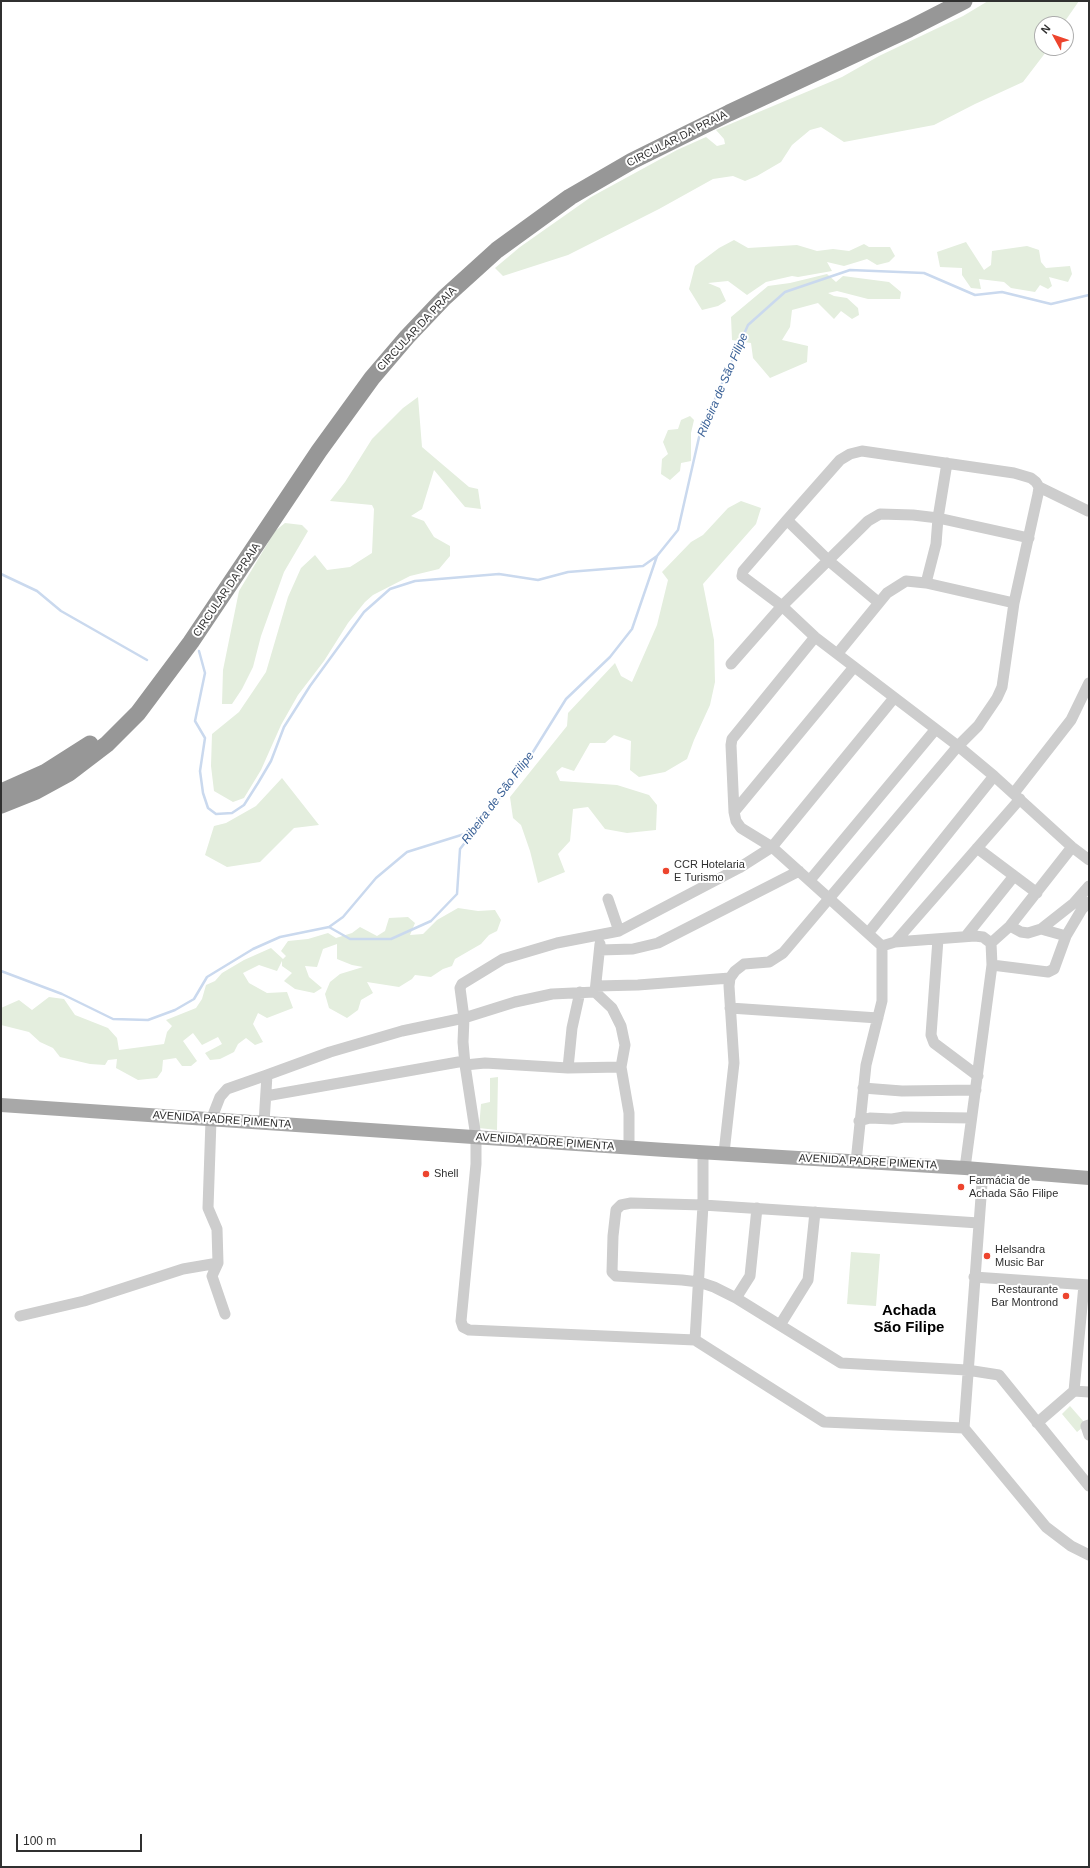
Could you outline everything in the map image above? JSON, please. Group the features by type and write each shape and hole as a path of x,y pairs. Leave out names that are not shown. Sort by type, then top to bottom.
{"highway":[{"name":"CIRCULAR DA PRAIA","path":"1,792 46,772 76,753 100,735 126,709 199,613 308,448 361,375 421,306 487,245 561,190 635,147 705,112 942,1"},
{"name":"CIRCULAR DA PRAIA","path":"1,805 36,791 69,773 107,744 138,713 191,642 361,392 411,333 444,298 488,258 565,201 632,161 729,113 909,30 964,1"}],"main road":[{"name":"AVENIDA PADRE PIMENTA","path":"1,1105 211,1120 965,1168 1089,1178"}],"street":[{"path":"1088,511 1039,487 1031,478 1014,473 862,451 850,454 840,460 786,520 742,573 744,578 782,606 815,637 838,653 935,730 958,746 1017,796 1072,847 1089,860"},
{"path":"926,583 936,544 938,518 948,463"},
{"path":"724,1153 734,1063 730,1008 730,978 735,971 744,964 769,962 783,954 958,746 978,726 997,698 1002,687 1014,603 1039,487"},
{"path":"731,664 782,606 868,521 880,514 913,515 938,518 1029,538"},
{"path":"786,520 829,561 878,602"},
{"path":"838,653 878,602 887,593 906,581 926,583 1014,603"},
{"path":"815,637 732,739 734,812 736,821 741,828 772,847 869,932 882,946 882,1001 866,1066 859,1121 856,1162"},
{"path":"734,812 854,667"},
{"path":"895,942 924,912 940,890 977,848 1017,796 1071,720 1089,683"},
{"path":"894,698 772,847 739,868 619,931 601,936 557,943 503,959 466,980 460,988 464,1018 462,1042 476,1137 476,1164 461,1321 463,1327 469,1330 695,1340 824,1422 964,1428"},
{"path":"810,880 935,730"},
{"path":"869,932 994,776"},
{"path":"991,943 1010,926 1072,847"},
{"path":"977,848 1037,893"},
{"path":"600,950 633,949 658,943 799,871"},
{"path":"966,936 1014,876"},
{"path":"1010,926 1021,932 1028,933 1041,929 1074,903 1089,886"},
{"path":"608,899 619,931"},
{"path":"992,965 1048,972 1054,970 1066,936 1082,910 1089,902"},
{"path":"1041,929 1066,936"},
{"path":"601,936 595,989 612,1008 619,1021 625,1045 621,1068 629,1113 628,1147"},
{"path":"882,946 895,942 966,936 982,937 991,943"},
{"path":"938,939 931,1035 934,1043 978,1076"},
{"path":"965,1168 992,965 991,943"},
{"path":"225,1314 212,1276 218,1263 217,1229 208,1208 211,1120 220,1097 227,1089 330,1052 402,1031 464,1018 515,1002 552,994 580,992 595,989 730,978"},
{"path":"568,1068 572,1028 580,992"},
{"path":"730,1008 878,1018"},
{"path":"266,1096 465,1063 568,1068 621,1068"},
{"path":"264,1123 267,1075"},
{"path":"863,1088 902,1091 976,1090"},
{"path":"859,1121 870,1118 892,1119 904,1117 971,1118"},
{"path":"695,1340 699,1282 703,1152"},
{"path":"983,1170 967,1370 964,1428 1046,1527 1071,1546 1089,1555"},
{"path":"979,1223 702,1205 646,1203 621,1205 616,1210 613,1236 612,1272 616,1276 699,1282 714,1286 841,1363 967,1370 999,1375 1089,1486"},
{"path":"736,1298 750,1276 757,1208"},
{"path":"780,1325 808,1280 815,1212"},
{"path":"20,1316 84,1301 183,1270 218,1263"},
{"path":"974,1277 1086,1285 1074,1391 1037,1423"},
{"path":"1074,1391 1089,1392"},
{"path":"1089,1424 1086,1426 1089,1435"}],"green space":[{"path":"988,1 1079,1 1069,16 1034,16 1034,56 1043,56 1023,82 934,125 844,142 821,127 810,130 792,145 781,162 757,176 745,181 733,176 713,179 659,209 568,255 503,276 495,268 520,247 591,197 677,150 706,137 717,146 725,144 724,139 716,130 842,77 879,56 963,16"},
{"path":"734,240 748,248 797,245 817,251 833,249 849,251 864,244 869,247 890,247 895,256 889,262 877,265 867,259 844,266 827,262 832,271 798,277 792,276 766,282 747,295 728,281 708,283 720,288 726,301 718,306 702,310 689,289 695,266 719,248"},
{"path":"966,242 984,270 991,265 992,251 1027,246 1039,250 1041,262 1046,268 1070,266 1072,274 1068,282 1049,277 1052,286 1048,289 1040,285 1035,292 1011,288 1004,282 979,279 981,289 971,288 962,275 962,268 940,267 937,252"},
{"path":"827,274 836,282 843,276 889,282 901,292 900,299 868,299 837,291 828,293 834,296 847,298 858,308 859,315 852,319 841,311 834,319 818,303 792,310 790,327 782,340 808,346 807,362 770,378 753,358 751,343 732,340 731,317 768,286 790,283"},
{"path":"418,397 422,447 469,487 478,489 481,509 465,507 434,470 422,509 411,516 424,521 434,537 450,546 450,556 439,569 410,576 373,595 365,602 348,623 324,661 298,695 281,725 261,770 244,798 233,802 214,791 211,766 212,734 239,712 266,672 288,597 301,568 315,555 327,570 350,567 372,553 374,509 372,505 330,501 345,482 372,439 403,408"},
{"path":"690,416 694,420 691,433 691,461 681,463 680,471 670,480 661,474 662,459 668,454 663,442 668,430 678,429 681,420"},
{"path":"741,501 761,508 756,524 703,584 714,640 715,682 710,705 687,759 665,772 639,777 630,770 631,741 614,735 605,743 590,743 574,771 562,767 556,772 560,781 617,785 649,795 657,805 656,830 627,833 605,829 588,807 573,809 570,841 558,854 565,872 538,883 530,851 521,825 513,818 510,797 567,726 568,713 615,663 621,676 632,682 657,625 668,580 662,572 691,542 703,535 728,508"},
{"path":"285,523 302,525 308,531 284,572 261,636 253,667 242,689 232,704 222,704 223,670 239,591 275,531"},
{"path":"282,778 319,825 294,828 260,862 227,867 205,855 214,826 226,823 256,806"},
{"path":"458,908 478,911 495,910 501,920 497,931 489,935 481,944 455,959 452,966 443,969 431,977 415,975 412,979 399,987 367,982 373,993 361,1000 358,1010 347,1018 329,1008 325,994 330,982 340,974 363,967 352,965 337,959 337,944 323,949 317,967 305,966 309,977 322,988 314,993 295,989 284,981 292,973 282,966 282,961 277,971 259,965 243,973 249,983 267,993 287,992 293,1008 267,1018 258,1013 253,1024 263,1042 255,1045 246,1038 238,1044 234,1052 220,1059 210,1060 205,1053 222,1044 218,1037 202,1045 193,1033 183,1041 197,1061 191,1066 182,1066 176,1058 163,1060 162,1071 157,1078 138,1080 116,1068 117,1059 108,1060 105,1065 90,1064 60,1057 53,1048 40,1042 29,1032 1,1025 1,1008 19,1000 32,1010 49,997 64,999 75,1015 108,1028 117,1038 119,1050 164,1044 167,1032 172,1026 166,1020 196,1008 202,999 206,985 215,981 222,973 244,960 271,948 283,959 286,956 281,951 288,941 308,939 328,933 336,938 352,933 360,927 377,936 385,931 389,918 408,917 415,923 410,935 423,934 437,920"},
{"path":"498,1077 497,1130 479,1128 481,1104 490,1102 490,1078"},
{"path":"851,1252 880,1254 876,1306 847,1304"},
{"path":"1070,1406 1084,1422 1083,1427 1077,1432 1062,1414"}],"waterway":[{"name":"Ribeira de São Filipe","path":"1,971 62,994 113,1019 148,1020 175,1010 194,999 207,977 253,949 280,937 329,927 350,939 391,939 431,921 457,894 460,849 523,768 566,699 610,657 632,629 657,556 678,530 700,433 748,325 785,292 850,270 924,273 975,295 1002,292 1051,304 1089,295"},
{"path":"199,651 205,673 195,721 205,738 200,771 203,793 208,808 216,814 232,813 244,805 258,783 271,761 284,727 310,686 364,612 390,589 415,581 499,574 538,580 568,572 643,566 657,556"},
{"path":"1,574 37,591 61,611 147,660"},
{"path":"329,927 343,917 376,878 407,852 474,831"}],"place":[{"name":"CCR Hotelaria E Turismo","path":"666,871"},
{"name":"Shell","path":"426,1174"},
{"name":"Farmácia de Achada São Filipe","path":"961,1187"},
{"name":"Helsandra Music Bar","path":"987,1256"},
{"name":"Restaurante Bar Montrond","path":"1066,1296"}],"district":[{"name":"Achada São Filipe","path":"909,1320"}]}
